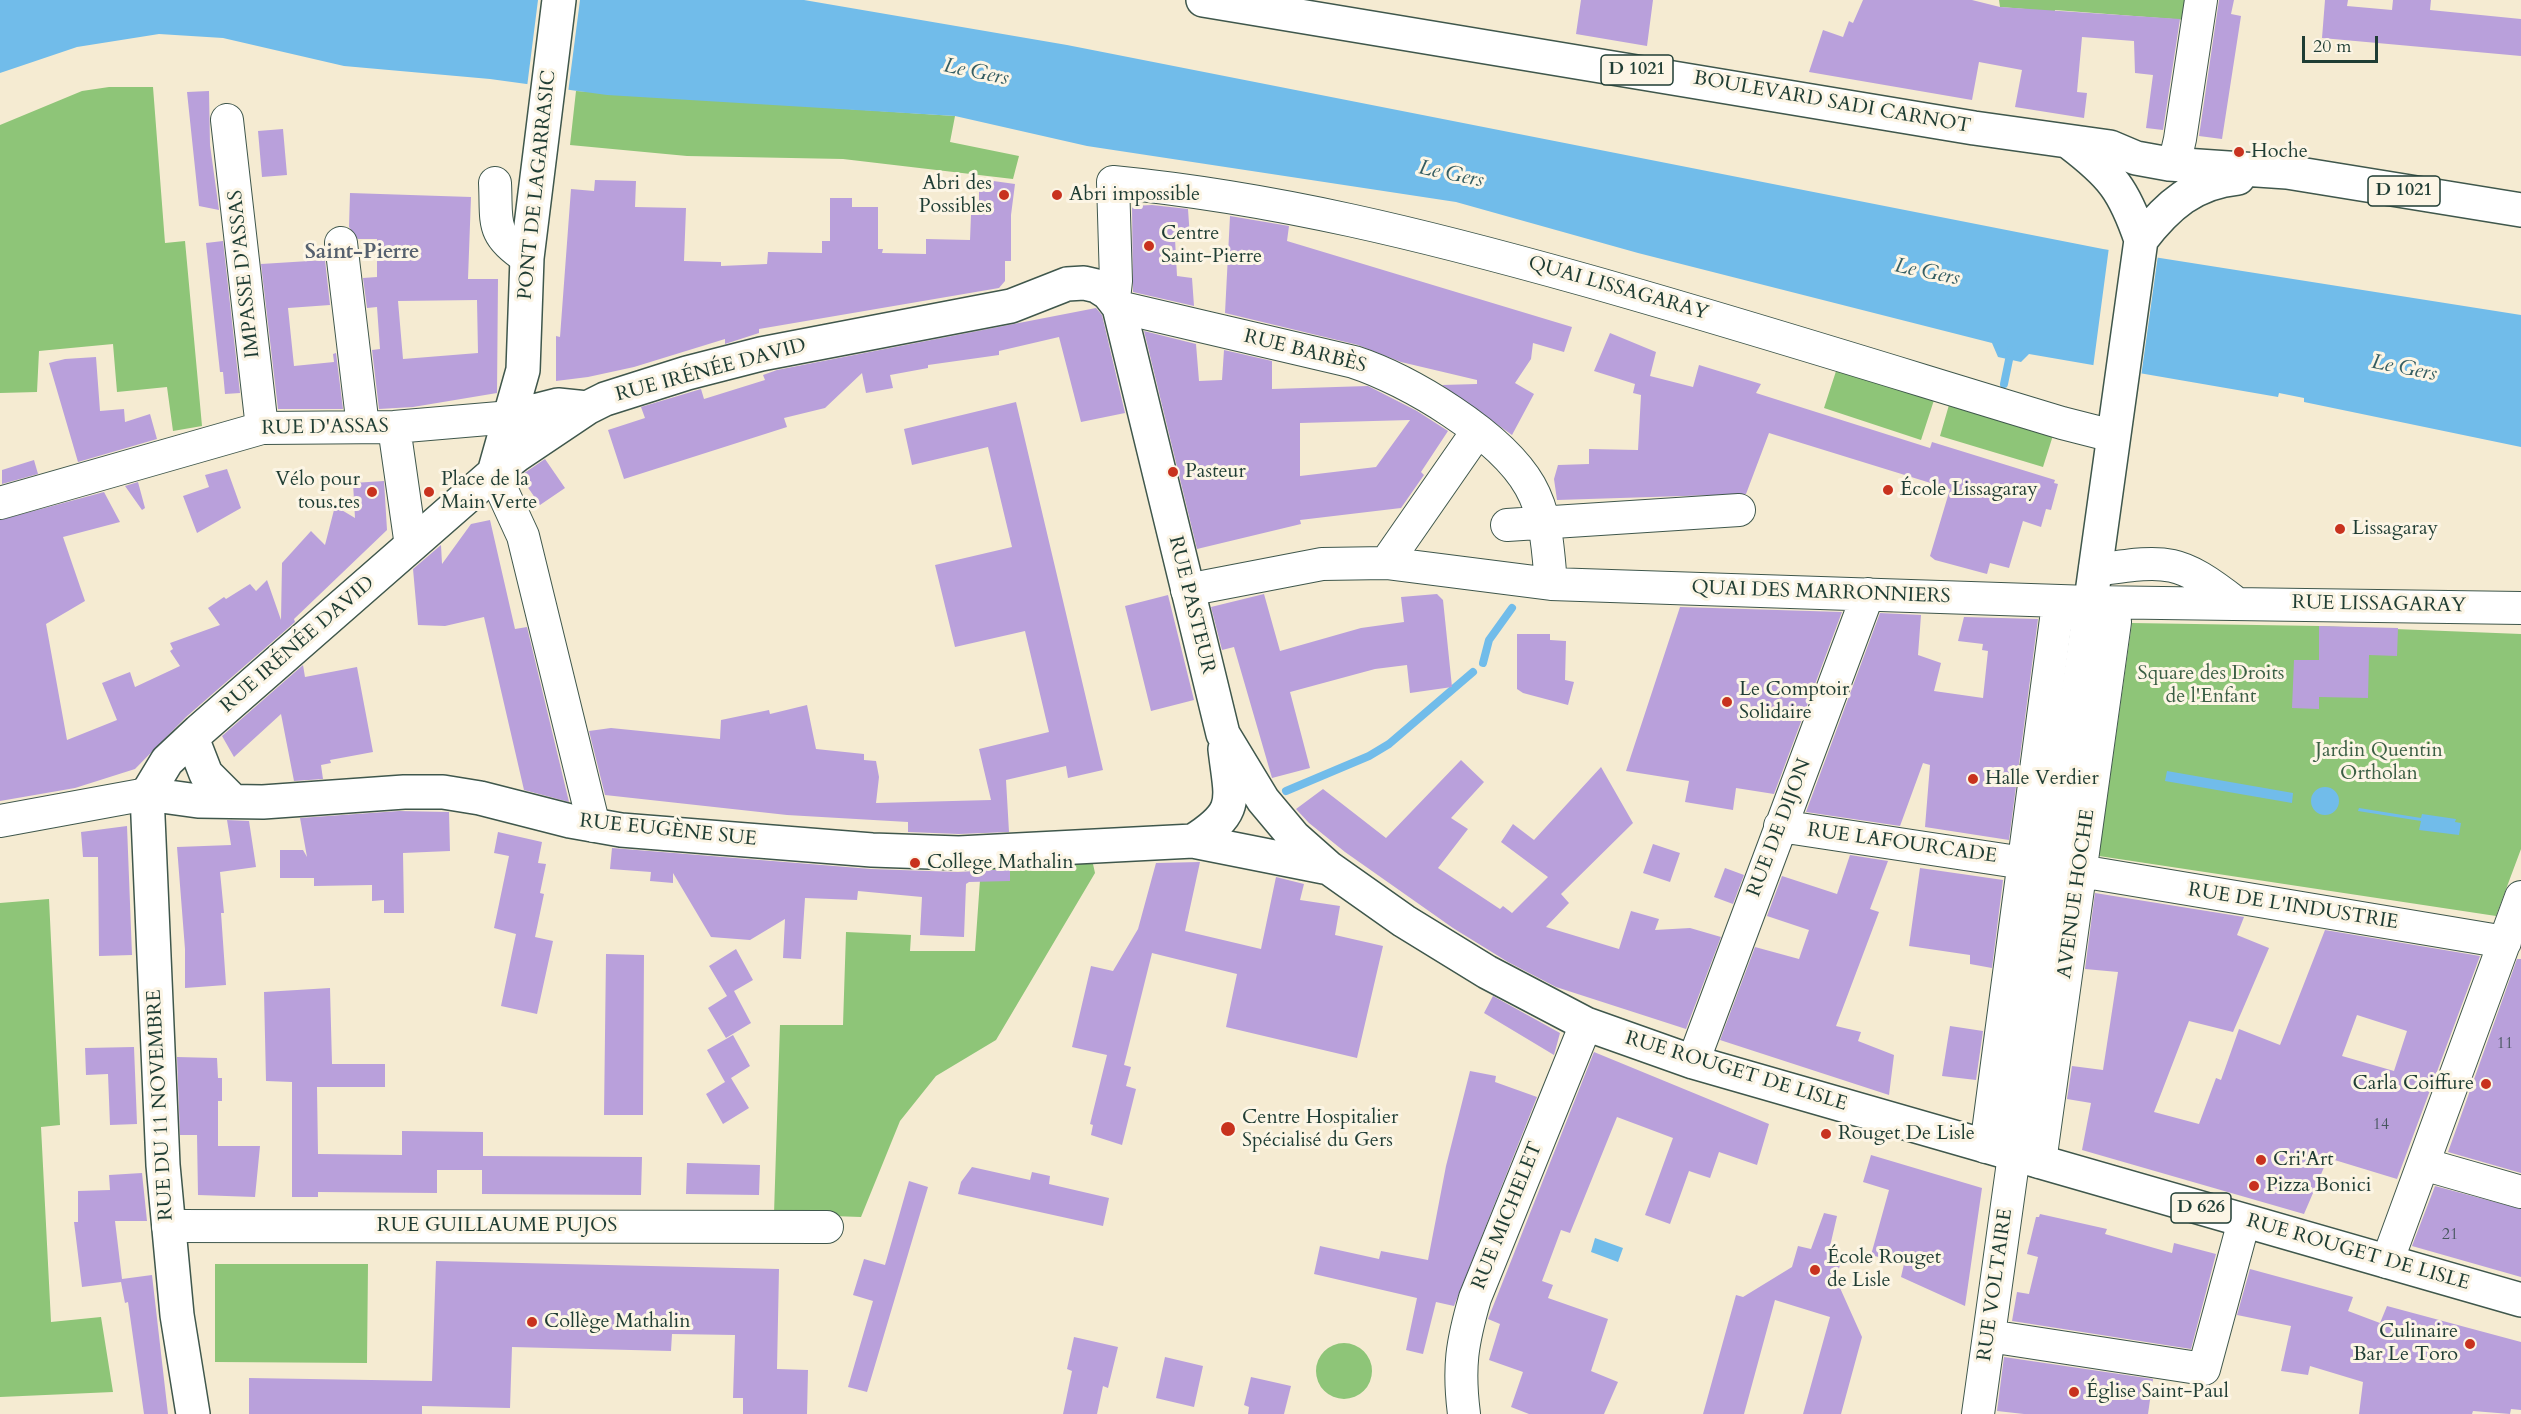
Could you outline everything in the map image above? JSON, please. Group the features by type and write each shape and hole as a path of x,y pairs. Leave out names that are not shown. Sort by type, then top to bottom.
{"main road":[{"name":"PONT DE LAGARRASIC","path":"494,473 523,370 527,258 559,0"},
{"name":"BOULEVARD SADI CARNOT","path":"1203,0 1241,3 2070,143 2110,147 2136,158 2169,164 2287,172 2521,210"},
{"name":"BOULEVARD SADI CARNOT","path":"2070,143 2102,168 2118,186 2129,206 2141,240"},
{"name":"BOULEVARD SADI CARNOT","path":"2141,240 2162,213 2181,197 2222,179 2287,172"},
{"name":"AVENUE HOCHE","path":"2014,1155 2141,240"},
{"name":"RUE IRÉNÉE DAVID","path":"147,794 167,761 192,738 494,473 573,407 761,354 1011,306 1067,284 1084,283 1097,286 1116,303"},
{"name":"RUE PASTEUR","path":"1116,303 1223,734 1263,800 1294,837 1329,868"},
{"path":"523,370 530,389 543,400 573,407"},
{"name":"RUE D'ASSAS","path":"511,417 573,407"},
{"path":"1193,841 1213,828 1228,813 1230,790 1223,734"},
{"path":"192,738 206,774 233,801"},
{"name":"RUE EUGÈNE SUE","path":"147,794 198,801 233,801 443,792 480,798 594,826 872,850 958,853 1193,841 1245,849 1329,868"},
{"name":"RUE DU 11 NOVEMBRE","path":"147,794 168,1226 177,1315 193,1414"},
{"name":"RUE ROUGET DE LISLE","path":"1329,868 1404,921 1487,972 1586,1024 1693,1062 2521,1299"}],"street":[{"path":"2169,164 2177,152 2180,139 2201,0"},
{"name":"IMPASSE D'ASSAS","path":"227,120 262,428"},
{"name":"QUAI LISSAGARAY","path":"1116,303 1113,182 1192,190 1426,236 1718,318 2062,423 2114,430"},
{"path":"495,183 497,231 508,245 527,258"},
{"path":"341,243 363,427"},
{"name":"RUE BARBÈS","path":"1116,303 1377,370 1416,389 1507,456 1530,486 1545,522"},
{"name":"RUE D'ASSAS","path":"0,503 262,428 394,427 511,417"},
{"path":"394,427 411,546"},
{"path":"1386,563 1477,432"},
{"path":"494,473 524,536 594,826"},
{"path":"1507,525 1739,510"},
{"path":"1545,522 1551,584"},
{"path":"2095,570 2147,562 2177,566 2201,576 2236,603"},
{"name":"QUAI DES MARRONNIERS","path":"1187,590 1322,564 1386,563 1551,584 2090,602"},
{"name":"RUE DE DIJON","path":"1693,1062 1868,594"},
{"path":"2014,1155 2024,862 2056,619 2090,602"},
{"name":"RUE LISSAGARAY","path":"2090,602 2521,608"},
{"name":"AVENUE HOCHE","path":"2014,1155 2080,871 2115,622 2090,602"},
{"path":"0,821 147,794"},
{"name":"RUE LAFOURCADE","path":"1780,826 2024,862"},
{"name":"RUE DE L'INDUSTRIE","path":"2080,871 2505,942"},
{"path":"2387,1262 2521,897"},
{"name":"RUE MICHELET","path":"1464,1414 1459,1374 1462,1341 1475,1298 1586,1024"},
{"name":"RUE VOLTAIRE","path":"1978,1414 2014,1155"},
{"path":"2423,1164 2521,1192"},
{"path":"1989,1336 2204,1369 2244,1221"},
{"name":"RUE GUILLAUME PUJOS","path":"168,1226 826,1227"}],"green space":[{"path":"1999,0 2189,0 2186,20 2055,10 2053,26 2022,37 2025,9 2000,7"},
{"path":"109,87 153,87 165,243 185,241 202,426 173,431 167,387 117,392 113,344 39,351 37,392 0,393 0,125 82,91"},
{"path":"576,91 955,116 950,142 1019,156 1013,179 843,159 687,156 570,145"},
{"path":"1839,362 1936,394 1921,440 1824,408"},
{"path":"1951,398 2055,429 2043,467 1940,436"},
{"name":"Jardin Quentin Ortholan","path":"2132,623 2319,626 2521,634 2521,849 2496,916 2099,856"},
{"path":"1088,862 1093,864 1095,873 996,1040 936,1076 900,1121 861,1217 774,1214 780,1025 843,1025 846,932 911,935 910,951 975,951 981,866"},
{"path":"49,899 60,1125 41,1127 51,1322 101,1317 113,1392 0,1397 0,903"},
{"path":"215,1264 368,1264 367,1363 215,1362"},
{"path":"1344,1343 1355,1345 1364,1351 1370,1360 1372,1371 1370,1382 1364,1391 1355,1397 1344,1399 1333,1397 1324,1391 1318,1382 1316,1371 1318,1360 1324,1351 1333,1345"}],"water":[{"name":"Le Gers","path":"0,0 804,0 1067,45 2103,249 2521,315 2521,447 2304,402 2304,398 2279,393 2278,397 2029,354 2021,362 1998,357 1992,343 1638,253 1456,202 1087,146 955,116 607,95 490,79 344,66 223,38 159,34 77,47 0,73"},
{"path":"2167,771 2293,793 2292,803 2165,781"},
{"path":"2325,787 2335,791 2339,801 2335,811 2325,815 2315,811 2311,801 2315,791"},
{"path":"2359,808 2421,818 2422,814 2456,819 2455,822 2461,823 2459,835 2419,830 2421,821 2358,811"},
{"path":"1595,1238 1623,1248 1618,1262 1591,1252"}],"pier":[{"path":"538,0 580,0 568,93 527,87"},
{"path":"2109,247 2158,255 2141,377 2093,368"}],"building":[{"path":"1581,0 1653,0 1647,46 1576,34"},
{"path":"1863,0 1972,0 2000,7 2180,19 2163,130 2146,128 2153,75 2135,73 2134,41 2082,37 2077,92 2087,93 2084,118 2015,107 2022,70 1979,62 1972,100 1809,72 1823,30 1843,37 1849,21 1853,23"},
{"path":"2219,0 2234,0 2231,14 2241,16 2222,139 2199,136"},
{"path":"2325,0 2348,0 2347,6 2392,10 2393,0 2431,0 2430,10 2521,19 2521,56 2322,38"},
{"path":"209,91 210,145 219,210 199,206 187,92"},
{"path":"283,129 287,175 262,177 258,131"},
{"path":"979,179 1015,184 1011,215 1011,261 1005,261 1005,281 999,288 759,329 759,333 725,344 725,339 634,367 556,381 556,336 560,337 571,189 594,191 595,180 636,181 635,207 686,208 684,261 721,262 721,266 767,264 768,252 822,253 822,241 830,241 830,198 852,198 852,207 878,207 878,249 883,249 882,253 926,254 926,239 970,240 971,215 979,215"},
{"path":"350,193 471,197 468,279 498,279 497,393 413,407 379,409 372,350 380,349 377,307 367,308 363,278 377,277 377,239 358,239 349,227","holes":["477,300 478,353 403,359 398,301"]},
{"name":"Centre Saint-Pierre","path":"1152,205 1188,209 1190,238 1175,239 1177,276 1192,278 1194,306 1133,292 1132,206"},
{"path":"1230,216 1289,226 1287,241 1572,327 1564,352 1533,343 1531,359 1515,383 1534,394 1512,435 1442,385 1477,384 1477,380 1401,362 1358,345 1225,313"},
{"path":"223,241 240,393 225,394 223,372 220,372 206,243"},
{"path":"325,260 330,305 288,308 294,366 334,362 333,354 336,353 343,409 278,409 261,264"},
{"path":"1096,308 1102,315 1125,413 1081,422 1059,337 999,351 999,355 928,365 928,368 890,375 893,388 866,393 862,373 825,408 784,418 787,427 624,479 608,430 645,418 641,407 701,389 704,399 765,380 763,375 777,370"},
{"path":"1144,331 1196,344 1199,381 1222,380 1224,350 1272,361 1272,389 1368,386 1417,411 1448,431 1421,472 1424,475 1401,508 1300,520 1301,524 1197,549","holes":["1410,420 1376,467 1300,476 1300,423"]},
{"path":"1610,333 1656,352 1650,376 1693,387 1699,365 1761,384 1756,393 1930,448 1932,442 2055,480 2054,483 2058,484 2051,510 2046,509 2041,527 2023,521 2009,568 1990,563 1987,574 1935,560 1930,556 1950,489 1769,433 1746,494 1557,500 1554,479 1558,465 1589,464 1589,449 1638,450 1641,395 1633,393 1635,384 1594,371"},
{"path":"96,357 100,411 124,409 125,422 150,414 157,439 78,462 49,363 65,359"},
{"path":"1016,402 1103,770 1068,778 1066,766 1006,780 1009,832 959,834 908,832 908,822 787,815 605,795 589,731 611,728 720,739 721,720 769,710 770,714 807,705 816,749 864,754 864,760 876,761 879,777 876,803 991,800 979,749 1049,732 1025,631 955,647 935,565 1012,547 988,447 912,465 904,429"},
{"path":"545,459 565,488 540,505 520,476"},
{"path":"34,460 38,474 2,484 2,470"},
{"path":"227,469 241,508 197,533 183,496 209,487 205,475"},
{"path":"384,481 387,530 294,619 295,622 186,717 135,769 75,788 0,801 0,520 104,492 120,522 63,537 85,601 46,624 67,740 117,720 102,683 130,672 135,687 180,666 170,651 173,649 170,643 220,625 208,608 224,597 226,599 250,584 256,591 267,580 281,620 282,563 311,531 325,545 335,506 355,518 353,483"},
{"path":"138,482 145,508 142,510 125,486"},
{"path":"490,520 515,629 527,627 569,802 524,790 484,617 445,626 418,625 413,569 441,545 442,564 471,524"},
{"path":"1264,594 1280,651 1361,628 1404,622 1401,597 1437,594 1443,600 1452,687 1410,693 1407,665 1375,669 1290,692 1310,768 1272,778 1234,647 1222,650 1211,607"},
{"path":"1168,595 1194,700 1151,711 1125,606"},
{"name":"Le Comptoir Solidaire","path":"1680,607 1842,612 1774,794 1736,788 1733,810 1685,802 1689,781 1626,771"},
{"path":"1880,613 1921,615 1918,655 1941,663 1934,691 1983,698 1988,651 1982,650 1983,644 1958,641 1964,617 2038,619 2009,840 1925,827 1930,765 1923,763 1900,826 1806,812"},
{"path":"2319,626 2398,628 2397,656 2369,655 2368,698 2319,697 2319,709 2292,708 2294,660 2319,660"},
{"path":"1517,634 1550,634 1550,640 1566,641 1565,680 1574,682 1568,705 1523,693 1517,689"},
{"path":"303,665 305,677 357,667 373,752 330,760 331,763 321,765 323,779 294,781 281,714 234,757 222,736"},
{"path":"1461,760 1484,782 1451,818 1468,829 1438,868 1500,909 1503,906 1512,913 1548,877 1501,842 1513,824 1534,840 1601,767 1633,823 1561,894 1569,903 1546,927 1619,949 1631,911 1659,919 1655,930 1690,928 1721,937 1686,1029 1556,987 1508,962 1453,928 1345,852 1309,823 1296,809 1323,789 1386,838"},
{"path":"399,811 449,812 450,851 403,853 404,913 384,913 384,900 372,901 372,885 314,886 314,878 280,878 280,850 303,850 307,857 300,818"},
{"path":"227,820 249,821 256,867 220,872 224,913 221,913 226,985 185,988 185,949 177,847 231,845"},
{"path":"127,826 132,955 99,956 98,857 83,857 81,832"},
{"path":"498,832 542,842 538,863 546,864 540,893 544,894 535,937 553,941 537,1014 501,1006 516,934 494,928 509,856 494,853"},
{"path":"1653,844 1680,853 1670,882 1643,873"},
{"path":"612,848 871,869 958,872 1010,869 1010,881 966,884 964,937 920,935 922,897 858,891 857,900 805,898 801,959 783,958 785,919 750,940 711,937 673,873 673,883 650,881 651,872 610,869"},
{"path":"1850,855 1888,861 1870,909 1879,912 1836,1026 1861,1032 1858,1041 1894,1055 1889,1095 1720,1040 1755,947 1799,959 1809,930 1767,916 1782,876 1837,894"},
{"path":"1200,862 1185,931 1261,949 1276,877 1304,884 1300,900 1340,906 1335,935 1383,946 1357,1058 1226,1027 1237,974 1152,953 1124,1065 1131,1067 1126,1086 1136,1089 1122,1145 1091,1135 1093,1125 1090,1124 1107,1055 1072,1047 1091,966 1113,971 1138,929 1156,863"},
{"path":"1725,868 1744,875 1733,904 1714,897"},
{"path":"1920,868 2003,880 1992,968 1970,964 1970,955 1909,946"},
{"path":"2095,893 2244,917 2237,935 2269,948 2233,1032 2189,1021 2154,1112 2199,1124 2216,1078 2221,1080 2239,1029 2280,1045 2325,930 2480,956 2397,1179 2328,1158 2304,1214 2082,1150 2091,1103 2067,1099 2072,1066 2103,1070 2118,972 2085,969","holes":["2357,1015 2407,1031 2394,1071 2342,1056"]},
{"path":"736,949 753,980 734,991 751,1023 726,1038 708,1008 727,996 709,966"},
{"path":"606,954 644,955 643,1115 604,1115"},
{"path":"2517,959 2521,959 2521,1173 2448,1152"},
{"path":"330,988 332,1064 385,1064 385,1087 317,1087 318,1154 402,1155 402,1131 483,1132 483,1156 642,1157 641,1195 482,1194 482,1170 437,1170 437,1193 318,1192 318,1197 292,1197 292,1082 266,1081 264,992"},
{"path":"1493,996 1560,1033 1554,1055 1484,1013"},
{"path":"1950,1026 1983,1031 1976,1080 1942,1076"},
{"path":"733,1035 750,1066 731,1078 749,1108 723,1124 706,1094 725,1082 707,1050"},
{"path":"134,1047 137,1124 110,1125 108,1074 86,1075 85,1048"},
{"path":"1594,1052 1769,1124 1757,1165 1719,1152 1710,1178 1689,1171 1670,1224 1645,1215 1673,1138 1617,1117 1570,1233 1561,1230 1542,1281 1553,1285 1548,1298 1608,1319 1591,1371 1618,1382 1604,1414 1529,1414 1511,1407 1523,1372 1489,1360 1500,1324 1488,1319"},
{"path":"177,1057 217,1058 218,1078 222,1078 222,1101 218,1101 218,1146 260,1146 255,1197 198,1195 197,1135 180,1135"},
{"path":"1470,1071 1496,1076 1495,1082 1537,1097 1454,1306 1436,1302 1423,1354 1406,1350 1417,1298 1314,1274 1320,1246 1379,1259 1381,1251 1428,1260 1446,1166"},
{"path":"1871,1155 1982,1188 1965,1306 1901,1277 1904,1264 1871,1255 1889,1190 1863,1182"},
{"path":"687,1163 760,1165 759,1195 686,1194"},
{"path":"972,1167 1030,1180 1032,1172 1050,1176 1049,1184 1109,1198 1103,1226 958,1194 961,1182"},
{"path":"142,1173 147,1221 115,1221 122,1279 152,1275 168,1414 144,1414 128,1302 125,1303 121,1282 82,1287 74,1222 78,1222 78,1191 110,1190 109,1175"},
{"path":"909,1181 928,1187 867,1392 848,1387 873,1301 853,1295 864,1259 885,1265"},
{"path":"2435,1186 2521,1209 2521,1277 2412,1246"},
{"path":"1824,1213 1837,1216 1828,1255 1842,1258 1836,1279 1862,1337 1841,1414 1803,1414 1830,1317 1775,1300 1744,1414 1703,1414 1736,1295 1743,1297 1792,1267 1798,1246 1811,1249"},
{"path":"2040,1214 2107,1229 2105,1234 2172,1253 2174,1243 2216,1254 2191,1349 2012,1321 2017,1292 2029,1294 2038,1257 2027,1254 2036,1217"},
{"path":"436,1261 779,1269 777,1369 808,1370 807,1414 743,1414 743,1398 733,1398 735,1335 672,1334 671,1351 512,1347 510,1408 422,1406 422,1414 249,1414 249,1378 432,1381"},
{"path":"2250,1269 2353,1297 2348,1311 2380,1323 2387,1306 2521,1342 2521,1410 2511,1409 2510,1414 2473,1411 2472,1414 2359,1414 2363,1382 2310,1366 2308,1375 2281,1371 2291,1326 2237,1315"},
{"path":"1074,1337 1118,1347 1108,1388 1103,1386 1097,1414 1063,1414 1072,1371 1067,1369"},
{"path":"1165,1357 1203,1366 1194,1407 1156,1398"},
{"name":"Église Saint-Paul","path":"2004,1357 2153,1379 2148,1414 2024,1414 1997,1411"},
{"path":"1251,1377 1291,1386 1284,1414 1248,1414 1249,1407 1244,1405"}],"waterway":[{"path":"2004,384 2011,350"},
{"path":"1483,663 1489,640 1512,608"},
{"path":"1286,791 1369,756 1389,744 1473,672"}],"place":[{"name":"Hoche","path":"2239,152"},
{"name":"Abri des Possibles","path":"1004,195"},
{"name":"Abri impossible","path":"1057,195"},
{"name":"Centre Saint-Pierre","path":"1149,246"},
{"name":"Pasteur","path":"1173,472"},
{"name":"École Lissagaray","path":"1888,490"},
{"name":"Vélo pour tous.tes","path":"372,492"},
{"name":"Place de la Main Verte","path":"429,492"},
{"name":"Lissagaray","path":"2340,529"},
{"name":"Le Comptoir Solidaire","path":"1727,702"},
{"name":"Halle Verdier","path":"1973,779"},
{"name":"College Mathalin","path":"915,863"},
{"name":"Carla Coiffure","path":"2486,1084"},
{"name":"Centre Hospitalier Spécialisé du Gers","path":"1228,1129"},
{"name":"Rouget De Lisle","path":"1826,1134"},
{"name":"Cri'Art","path":"2261,1160"},
{"name":"Pizza Bonici","path":"2254,1186"},
{"name":"École Rouget de Lisle","path":"1815,1270"},
{"name":"Collège Mathalin","path":"532,1322"},
{"name":"Culinaire Bar Le Toro","path":"2470,1344"},
{"name":"Église Saint-Paul","path":"2074,1392"}],"district":[{"name":"Saint-Pierre","path":"362,253"}],"park label":[{"name":"Square des Droits de l'Enfant","path":"2211,686"}]}
